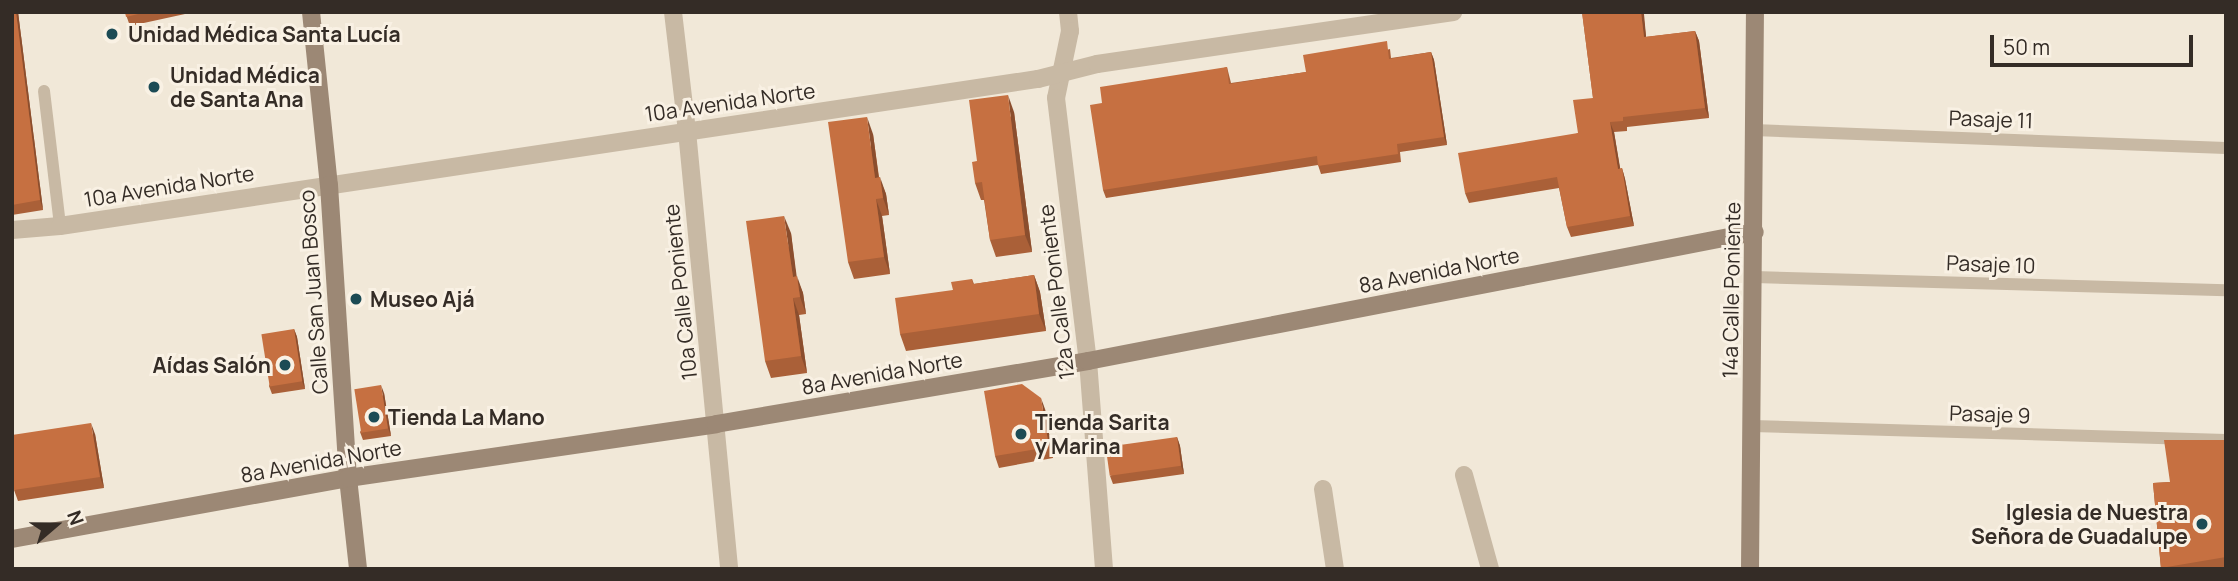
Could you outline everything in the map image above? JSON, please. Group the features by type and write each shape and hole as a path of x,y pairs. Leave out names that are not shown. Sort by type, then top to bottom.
{"street":[{"name":"Calle San Juan Bosco","path":"311,12 329,185 348,478 358,569"},
{"name":"10a Calle Poniente","path":"673,12 729,569"},
{"name":"12a Calle Poniente","path":"1069,12 1070,31 1056,98 1088,361 1104,569"},
{"name":"10a Avenida Norte","path":"12,230 60,226 1060,75 1097,64 1415,15 1453,12"},
{"name":"14a Calle Poniente","path":"1750,569 1755,12"},
{"name":"8a Avenida Norte","path":"12,539 348,478 716,424 1088,361 1755,232"},
{"path":"1464,475 1490,569"},
{"path":"1323,489 1335,569"}],"lane":[{"path":"44,91 60,226"},
{"name":"Pasaje 11","path":"1754,130 2226,148"},
{"name":"Pasaje 10","path":"1754,277 2226,290"},
{"name":"Pasaje 9","path":"1752,426 2226,440"}],"building":[{"path":"12,12 16,12 40,200 12,205"},
{"path":"125,12 146,12 126,17"},
{"path":"1582,12 1641,12 1644,37 1695,31 1705,108 1623,117 1623,121 1610,122 1618,169 1622,168 1630,216 1567,227 1557,177 1465,193 1458,153 1578,133 1573,100 1593,98"},
{"path":"1387,41 1389,59 1431,52 1444,137 1397,144 1398,154 1318,166 1317,156 1103,190 1090,105 1102,103 1100,87 1227,67 1229,84 1306,72 1303,55"},
{"path":"1008,95 1025,235 990,240 982,182 975,183 972,162 977,161 969,100"},
{"path":"867,117 875,178 880,177 883,198 876,199 884,257 848,262 828,122"},
{"path":"784,216 793,277 797,276 800,297 793,298 801,356 765,361 746,221"},
{"path":"1034,275 1039,314 900,334 895,298 953,290 951,282 972,279 973,284"},
{"name":"Aídas Salón","path":"294,329 302,381 270,387 261,334"},
{"name":"Tienda Sarita y Marina","path":"1022,384 1041,398 1049,447 995,456 984,391"},
{"name":"Tienda La Mano","path":"381,385 388,428 361,433 354,389"},
{"path":"91,423 100,477 14,490 12,435"},
{"path":"1177,437 1181,466 1110,476 1106,447"},
{"path":"2164,440 2226,440 2226,557 2161,568 2153,483 2170,482"}],"place":[{"name":"Unidad Médica Santa Lucía","path":"112,34"},
{"name":"Unidad Médica de Santa Ana","path":"154,87"},
{"name":"Museo Ajá","path":"356,299"},
{"name":"Aídas Salón","path":"285,365"},
{"name":"Tienda La Mano","path":"374,417"},
{"name":"Tienda Sarita y Marina","path":"1021,434"},
{"name":"Iglesia de Nuestra Señora de Guadalupe","path":"2202,524"}]}
